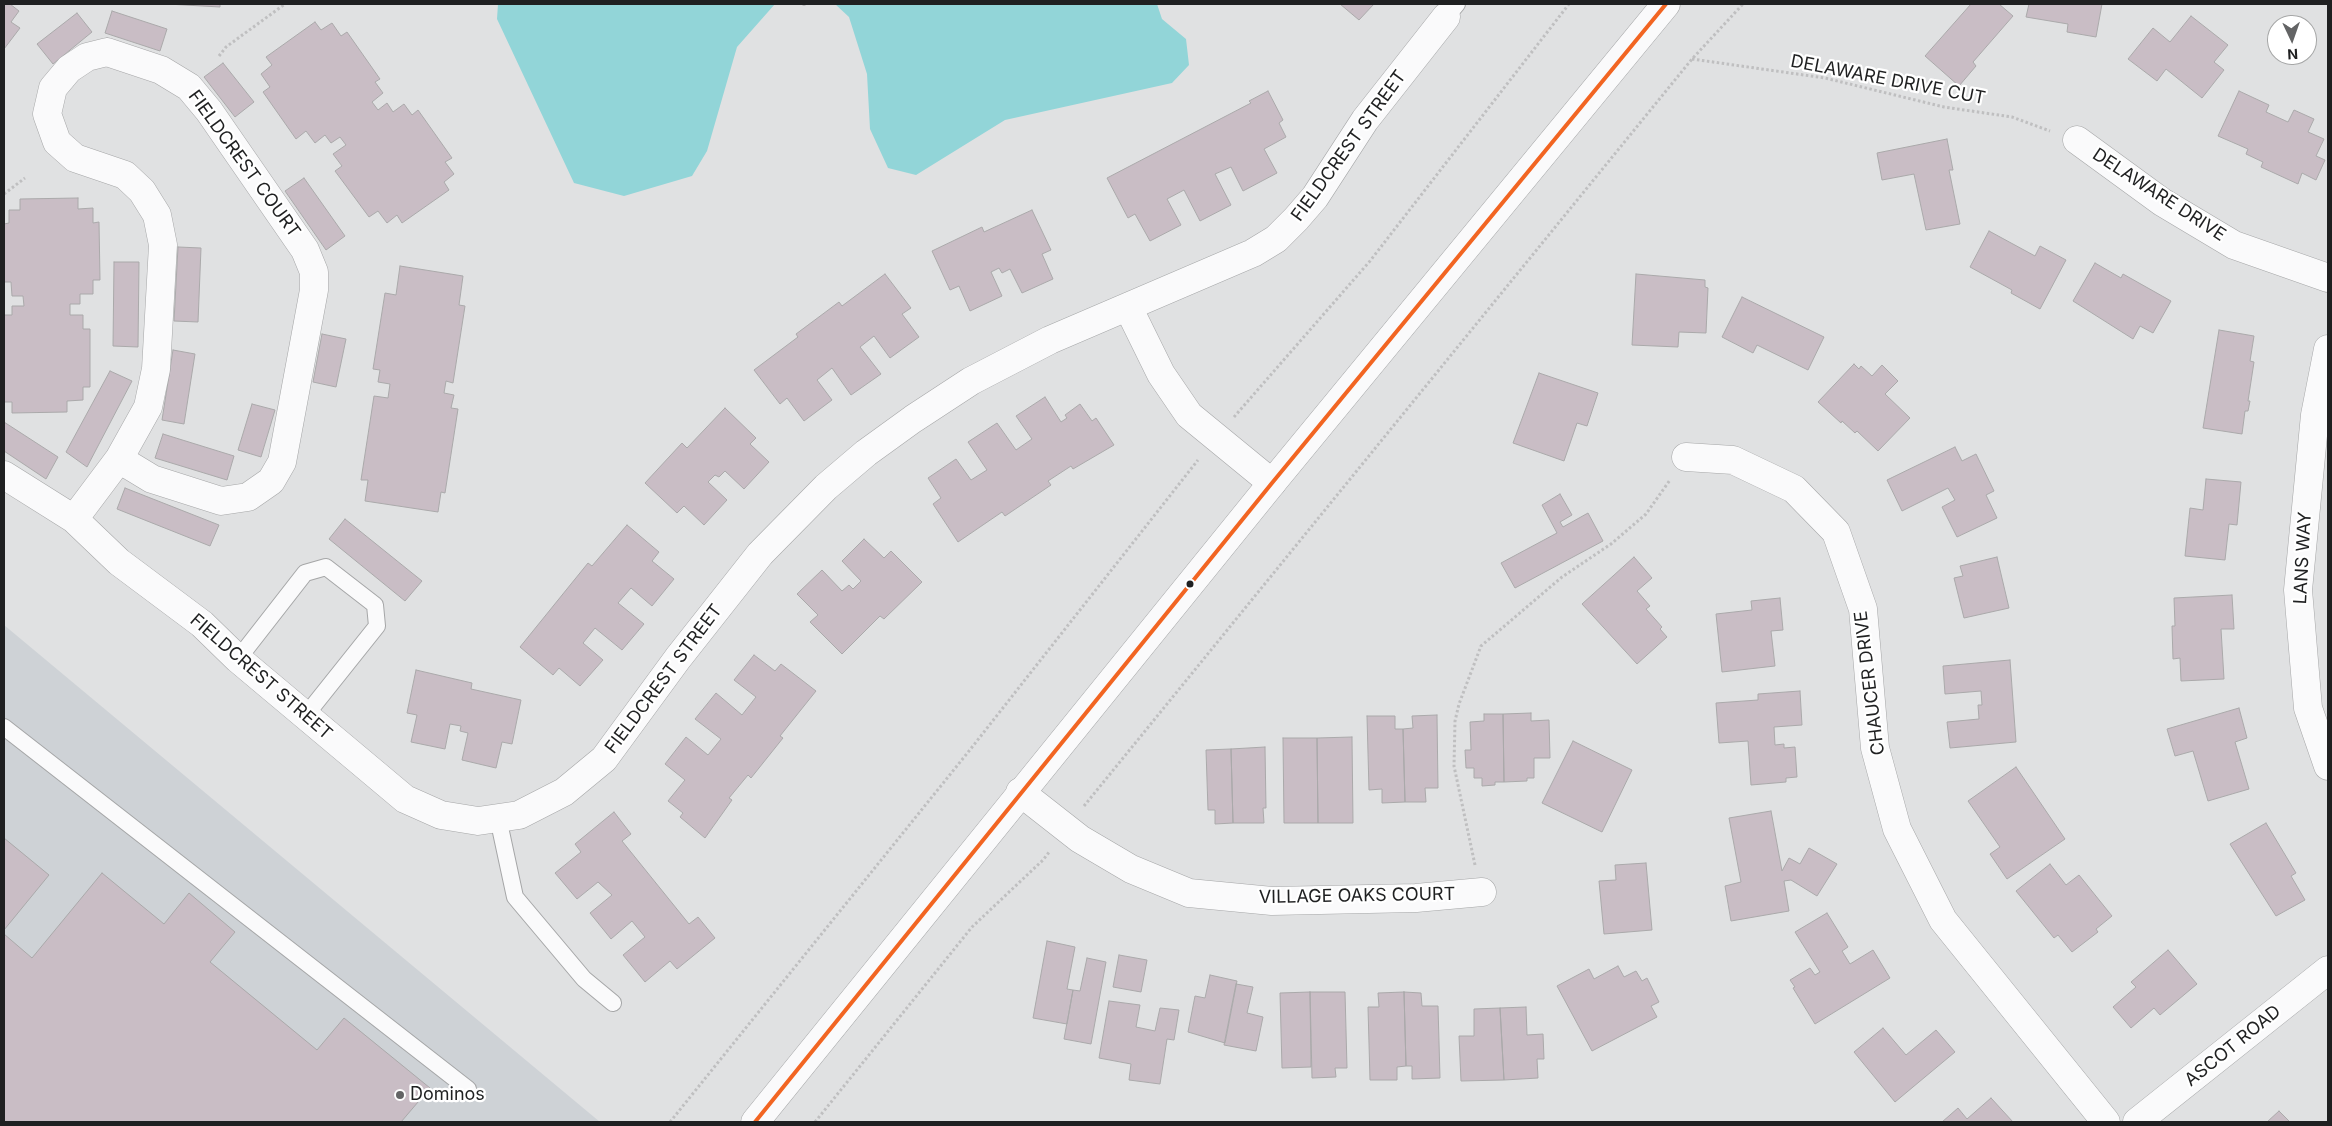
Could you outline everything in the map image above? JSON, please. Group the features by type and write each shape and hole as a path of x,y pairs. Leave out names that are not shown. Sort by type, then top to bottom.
{"street":[{"path":"755,1122 1020,792 1666,4"},
{"name":"FIELDCREST STREET","path":"74,519 119,562 202,624 238,659 405,799 441,815 478,820 519,814 564,792 604,759 672,665 760,554 826,487 866,453 971,381 1050,340 1253,253 1276,239 1314,197 1365,120 1452,11"},
{"name":"FIELDCREST COURT","path":"74,519 119,459 148,407 156,369 163,245 157,215 142,191 125,175 75,158 57,142 47,114 52,88 69,70 87,57 107,52 161,70 188,87 210,111 305,250 314,272 314,290 282,462 271,481 248,497 221,501 152,479 119,459"},
{"name":"DELAWARE DRIVE","path":"2076,140 2162,202 2234,244 2328,278"},
{"path":"1128,307 1161,374 1190,415 1272,483"},
{"name":"LANS WAY","path":"2328,349 2315,415 2298,590 2308,708 2328,766"},
{"name":"CHAUCER DRIVE","path":"1686,457 1733,460 1794,488 1836,532 1863,609 1875,748 1897,829 1944,920 2106,1122"},
{"path":"4,474 74,519"},
{"name":"VILLAGE OAKS COURT","path":"1020,792 1089,844 1131,869 1189,893 1272,901 1416,898 1482,892"},
{"name":"ASCOT ROAD","path":"2137,1122 2328,970"}],"lane":[{"path":"238,659 305,573 326,567 375,604 377,626 306,716"},
{"path":"4,727 468,1088"},
{"path":"498,818 515,896 584,979 612,1003"}],"path":[{"path":"219,56 226,46 284,4"},
{"path":"1241,409 1370,261 1569,4"},
{"path":"1088,801 1692,59 1743,4"},
{"name":"DELAWARE DRIVE CUT","path":"1692,59 1826,78 1944,107 2012,117 2076,140"},
{"path":"4,194 25,178"},
{"path":"1482,892 1465,825 1454,766 1457,713 1481,646 1562,577 1611,544 1646,514 1686,457"},
{"path":"670,1122 969,751 1197,462"},
{"path":"815,1122 972,927 1043,860 1052,847"}],"shaded area":[{"path":"4,625 600,1122 4,1122"}],"water":[{"path":"498,4 775,4 737,47 707,151 692,176 624,196 574,183 497,19"},
{"path":"835,4 1157,4 1162,19 1186,39 1189,65 1172,83 1005,120 916,175 888,168 870,129 867,74 849,17"}],"building":[{"path":"4,4 10,4 19,11 11,22 20,28 4,49"},
{"path":"167,4 220,4 220,7"},
{"path":"1340,4 1374,4 1359,20"},
{"path":"1971,4 1999,4 2013,16 1973,62 1976,66 1959,86 1925,56"},
{"path":"2029,4 2102,4 2096,37 2067,32 2068,24 2026,17"},
{"path":"112,11 167,29 160,51 105,33"},
{"path":"77,13 92,32 53,64 37,44"},
{"path":"2191,16 2228,45 2214,62 2224,70 2202,98 2166,69 2157,81 2128,59 2153,28 2170,42"},
{"path":"315,22 321,30 332,23 341,36 347,32 380,79 375,82 383,93 372,102 378,110 387,103 393,112 404,104 412,115 418,110 452,158 445,162 454,174 444,182 449,190 402,223 397,215 387,223 378,211 369,217 335,171 342,166 333,154 346,145 340,137 331,143 325,135 315,143 306,131 296,139 263,92 270,87 261,74 272,65 266,57"},
{"path":"223,63 254,102 235,117 204,77"},
{"path":"1268,91 1283,120 1279,123 1286,137 1264,149 1277,173 1243,191 1231,167 1215,174 1231,205 1200,221 1184,190 1167,199 1181,225 1150,241 1135,214 1128,218 1107,178 1251,103 1249,101"},
{"path":"2239,91 2269,105 2266,112 2288,122 2294,110 2314,119 2308,132 2324,139 2316,156 2325,160 2316,180 2302,173 2298,184 2261,167 2263,162 2246,154 2248,149 2218,136"},
{"path":"1947,139 1953,170 1949,170 1960,224 1926,230 1914,174 1882,180 1877,153"},
{"path":"304,178 345,236 326,250 285,191"},
{"path":"78,198 78,209 93,208 93,223 99,222 100,280 93,280 93,294 80,294 80,304 70,304 70,315 83,315 83,329 90,329 90,387 83,387 83,400 67,401 67,412 12,413 12,402 4,402 4,315 12,315 12,306 24,306 23,296 12,296 11,282 4,282 4,224 9,223 9,210 20,210 20,199"},
{"path":"1032,210 1051,250 1042,254 1053,279 1022,293 1010,269 1002,273 999,268 991,272 1002,296 970,311 959,286 950,290 932,251 982,227 984,232"},
{"path":"1989,231 2035,256 2040,246 2066,260 2040,309 2011,293 2012,290 1970,267"},
{"path":"178,247 201,248 198,322 174,321"},
{"path":"114,262 139,262 138,347 113,346"},
{"path":"2095,263 2121,278 2123,274 2171,301 2153,333 2140,326 2133,339 2073,301"},
{"path":"400,266 463,276 459,305 465,306 453,383 446,381 444,393 454,395 451,408 458,409 445,493 441,492 438,512 365,501 368,480 361,480 374,396 388,398 390,384 378,382 380,370 373,369 385,293 396,295"},
{"path":"885,274 911,308 902,314 919,337 890,358 874,336 860,347 881,374 851,395 832,368 817,380 832,400 804,421 787,398 780,404 754,370 798,337 796,334 839,302 842,306"},
{"path":"1636,274 1705,280 1705,287 1708,288 1706,333 1679,332 1678,347 1632,345"},
{"path":"1742,297 1824,337 1808,370 1757,345 1753,353 1722,337"},
{"path":"2219,330 2254,336 2250,361 2254,362 2248,401 2250,401 2248,411 2245,411 2242,434 2203,428"},
{"path":"322,334 346,339 336,387 313,382"},
{"path":"173,350 195,354 184,424 162,420"},
{"path":"1854,364 1859,369 1861,366 1872,376 1882,365 1898,381 1885,394 1910,418 1878,451 1857,431 1855,433 1842,421 1841,423 1818,402"},
{"path":"110,371 132,381 87,467 66,452"},
{"path":"1539,373 1598,393 1587,426 1577,423 1564,461 1513,443"},
{"path":"1045,397 1061,422 1067,418 1065,415 1080,404 1092,421 1096,418 1114,445 1073,469 1071,466 1048,481 1051,485 1005,516 1002,512 958,542 933,504 941,498 928,478 956,459 971,480 987,470 968,442 997,423 1016,450 1032,439 1016,416"},
{"path":"252,404 275,410 261,457 238,450"},
{"path":"725,408 756,438 750,444 769,462 744,489 725,471 719,477 715,475 708,482 727,500 704,525 684,506 677,513 645,483 682,443 687,448"},
{"path":"4,422 58,457 46,479 4,451"},
{"path":"163,434 234,456 227,480 155,458"},
{"path":"1955,447 1962,461 1976,454 1994,491 1986,495 1997,518 1957,537 1942,507 1955,500 1948,488 1902,511 1887,480"},
{"path":"2206,479 2241,482 2237,525 2229,524 2225,560 2185,556 2190,508 2203,510"},
{"path":"125,488 219,525 210,546 117,509"},
{"path":"1560,494 1572,515 1560,522 1563,527 1588,513 1603,541 1515,588 1501,563 1557,533 1542,505"},
{"path":"345,519 422,581 405,601 329,539"},
{"path":"627,525 659,552 652,561 674,579 652,606 631,588 618,603 644,624 622,650 595,628 583,643 603,660 580,686 559,668 553,675 520,647 588,563 592,566"},
{"path":"864,539 884,558 891,551 922,582 884,619 880,616 842,654 810,622 818,615 797,594 822,570 842,591 849,585 853,589 861,581 842,561"},
{"path":"1634,557 1652,578 1637,591 1650,606 1646,609 1662,627 1660,629 1667,637 1637,664 1582,604"},
{"path":"1997,557 2009,608 1964,618 1954,578 1963,576 1960,566"},
{"path":"2232,595 2234,629 2221,629 2224,679 2181,681 2180,658 2173,659 2172,626 2175,626 2174,598"},
{"path":"1780,598 1783,630 1771,631 1775,666 1722,672 1716,614 1752,610 1751,601"},
{"path":"754,655 775,671 781,664 816,691 780,736 783,738 751,778 748,775 729,798 732,800 705,838 680,817 683,813 668,801 685,780 665,764 686,737 708,755 721,739 695,719 716,693 742,715 756,697 734,680"},
{"path":"2010,660 2016,742 1950,748 1947,722 1979,719 1978,705 1982,705 1981,691 1945,694 1943,666"},
{"path":"416,670 472,683 471,689 521,700 512,744 502,742 496,768 462,760 468,733 460,731 461,726 450,724 445,749 411,742 417,715 407,713"},
{"path":"1800,691 1802,725 1774,727 1775,745 1784,744 1784,748 1795,747 1797,777 1786,778 1786,782 1751,785 1748,741 1719,743 1716,703 1758,700 1758,694"},
{"path":"2239,708 2247,738 2235,742 2249,789 2208,801 2193,751 2175,756 2167,729"},
{"path":"1531,713 1531,721 1549,720 1550,758 1534,758 1534,778 1527,778 1527,781 1504,782 1503,714"},
{"path":"1484,714 1503,714 1504,782 1495,782 1495,785 1482,786 1482,778 1474,778 1474,768 1466,768 1465,750 1471,750 1470,722 1484,721"},
{"path":"1437,715 1438,788 1425,788 1426,802 1405,802 1403,729 1413,728 1412,716"},
{"path":"1367,716 1395,716 1395,729 1403,729 1405,802 1382,803 1382,789 1369,790"},
{"path":"1352,737 1353,823 1318,823 1317,738"},
{"path":"1283,738 1317,738 1318,823 1284,823"},
{"path":"1573,741 1632,770 1602,832 1542,803"},
{"path":"1265,747 1266,808 1263,808 1264,823 1233,823 1231,749"},
{"path":"1231,749 1233,823 1215,824 1215,810 1208,810 1206,750"},
{"path":"2016,767 2065,839 2007,879 1990,854 2000,847 1968,801"},
{"path":"1771,811 1782,871 1789,858 1800,864 1809,848 1837,864 1817,896 1791,880 1784,881 1789,911 1731,921 1725,886 1741,882 1729,818"},
{"path":"614,812 631,834 622,841 689,924 698,917 715,938 677,969 670,961 645,982 623,955 645,937 632,921 611,939 590,913 612,895 598,882 577,899 555,873 581,852 575,844"},
{"path":"2266,823 2296,873 2291,876 2305,900 2276,916 2230,844"},
{"path":"4,838 49,875 4,930"},
{"path":"1646,863 1652,930 1604,934 1599,881 1616,880 1615,865"},
{"path":"2050,864 2066,885 2079,875 2112,916 2096,929 2098,932 2072,952 2058,935 2054,938 2016,891"},
{"path":"102,873 164,924 189,893 235,932 210,962 317,1050 344,1018 430,1088 401,1122 4,1122 4,934 32,958"},
{"path":"1827,913 1848,947 1842,951 1850,964 1873,950 1890,978 1815,1024 1790,980 1810,968 1815,975 1820,972 1795,932"},
{"path":"1047,941 1075,947 1067,989 1073,990 1067,1024 1033,1018"},
{"path":"2168,950 2197,984 2160,1015 2154,1008 2131,1028 2113,1007 2136,987 2131,982"},
{"path":"1119,955 1147,960 1141,992 1113,987"},
{"path":"1087,958 1106,962 1091,1044 1064,1039 1073,990 1080,991"},
{"path":"1618,966 1624,977 1636,971 1642,981 1647,978 1659,1002 1651,1006 1657,1017 1592,1051 1557,986 1589,969 1594,979"},
{"path":"1210,975 1237,981 1225,1043 1188,1032 1195,996 1205,998"},
{"path":"1236,984 1253,987 1247,1013 1263,1017 1256,1051 1224,1045"},
{"path":"1310,992 1345,992 1347,1068 1335,1068 1336,1077 1312,1078"},
{"path":"1310,992 1311,1067 1282,1068 1280,993"},
{"path":"1404,992 1421,993 1422,1006 1438,1006 1440,1078 1412,1079 1412,1066 1406,1066"},
{"path":"1404,992 1406,1066 1397,1067 1397,1080 1370,1080 1368,1007 1379,1007 1378,993"},
{"path":"1109,1001 1140,1005 1136,1027 1155,1031 1160,1008 1179,1010 1174,1040 1167,1039 1160,1084 1129,1080 1131,1064 1099,1058"},
{"path":"1526,1007 1527,1035 1543,1034 1544,1059 1537,1059 1538,1078 1504,1080 1500,1008"},
{"path":"1500,1008 1504,1080 1461,1081 1459,1036 1474,1036 1474,1009"},
{"path":"1883,1028 1906,1055 1936,1030 1955,1052 1895,1102 1854,1052"},
{"path":"1991,1098 2013,1122 1942,1122 1958,1108 1967,1119"},
{"path":"2279,1111 2290,1122 2267,1122"}],"transit line":[{"path":"755,1122 1272,483 1666,4"}],"place":[{"name":"Dominos","path":"400,1095"}]}
